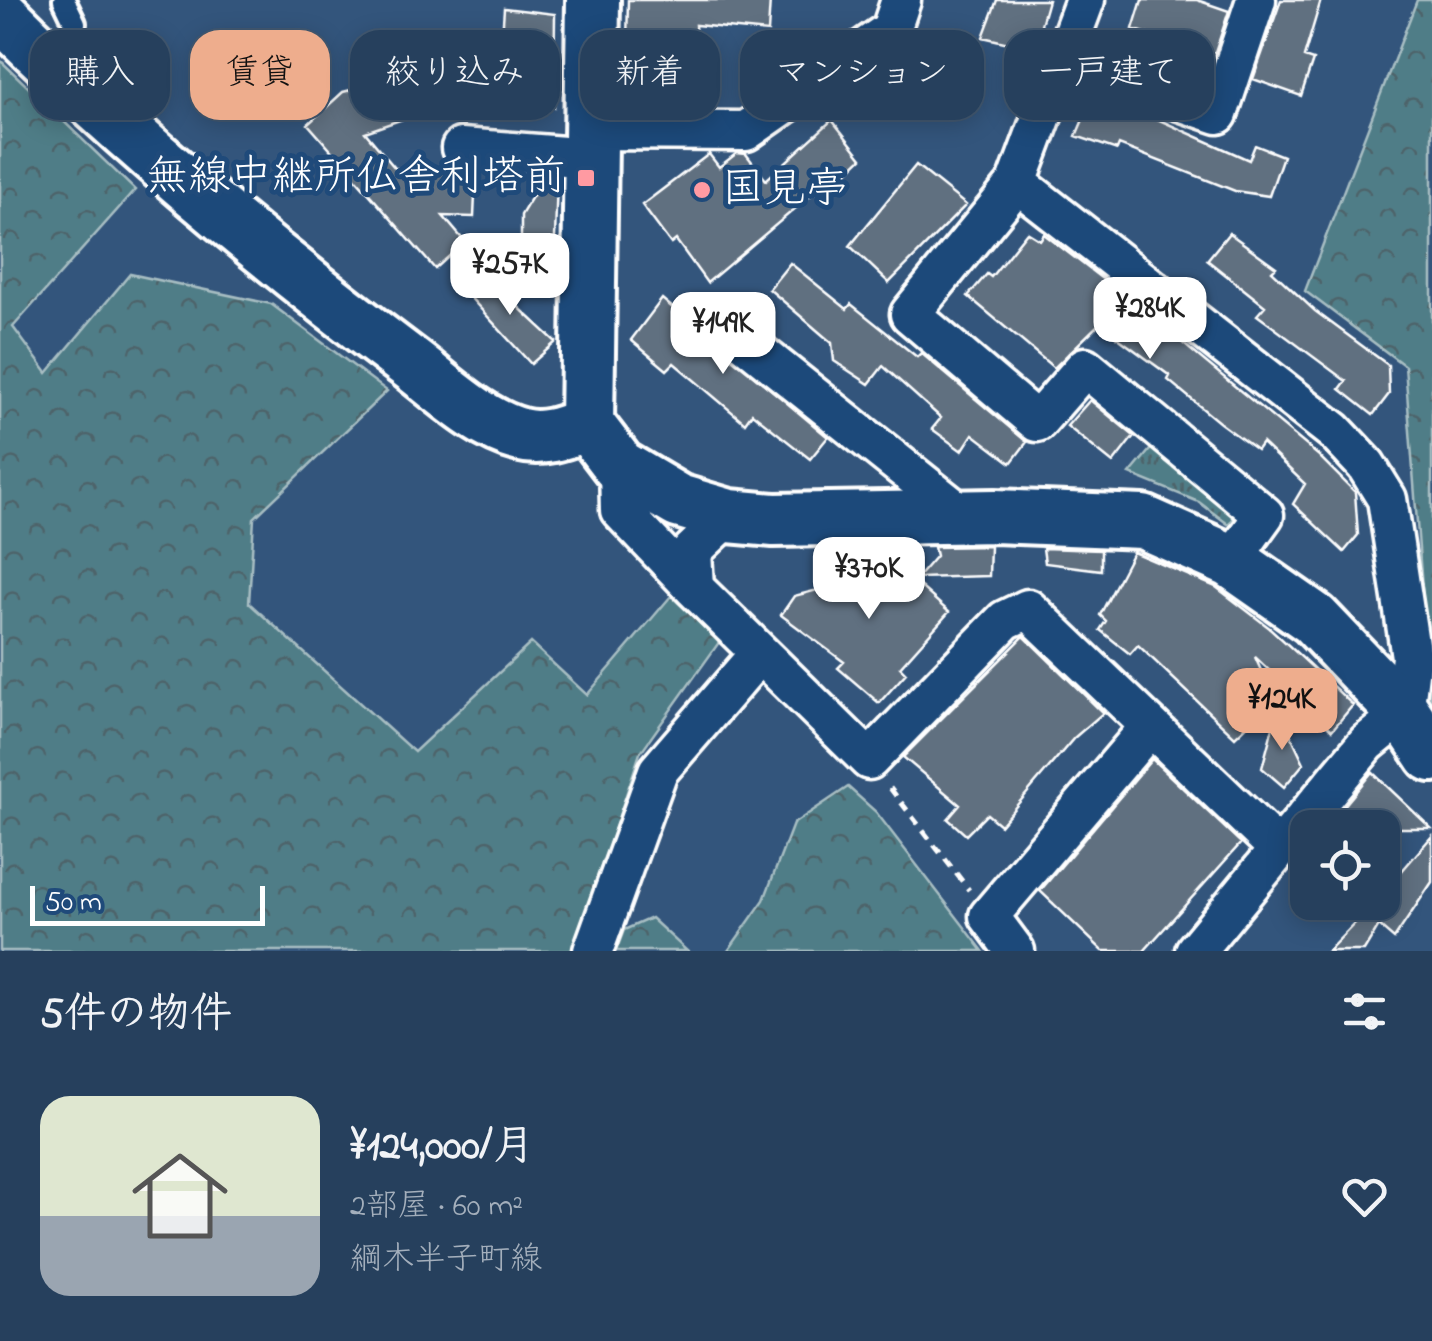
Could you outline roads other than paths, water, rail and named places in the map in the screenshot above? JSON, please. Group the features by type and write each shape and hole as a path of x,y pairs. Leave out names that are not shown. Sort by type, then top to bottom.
{"street":[{"path":"593,0 587,424 619,466 678,502 728,516 774,520 965,517 1144,522 1231,560 1314,619 1418,734"},
{"path":"461,148 591,144 746,131 890,30 901,0"},
{"path":"1076,30 1086,0"},
{"path":"1214,113 1218,114 1256,0"},
{"path":"0,12 30,42"},
{"path":"116,120 374,336 484,418 520,435 551,437 587,424"},
{"path":"1042,120 1017,183 910,314 1038,422 1085,367 1264,516 1231,560"},
{"path":"1017,183 1334,431 1366,464 1387,499 1411,657 1418,734"},
{"path":"728,328 965,517"},
{"path":"619,466 620,510 868,760 1006,620 1028,609 1148,729 1278,848"},
{"path":"694,588 692,552 728,516"},
{"path":"593,951 658,771 759,654"},
{"path":"1016,951 989,916 1148,729"},
{"path":"1195,951 1367,743 1418,734"}],"lane":[{"path":"64,0 74,23 72,30"}],"place":[{"name":"無線中継所仏舎利塔前","path":"586,178"},
{"name":"国見亭","path":"702,190"}]}
